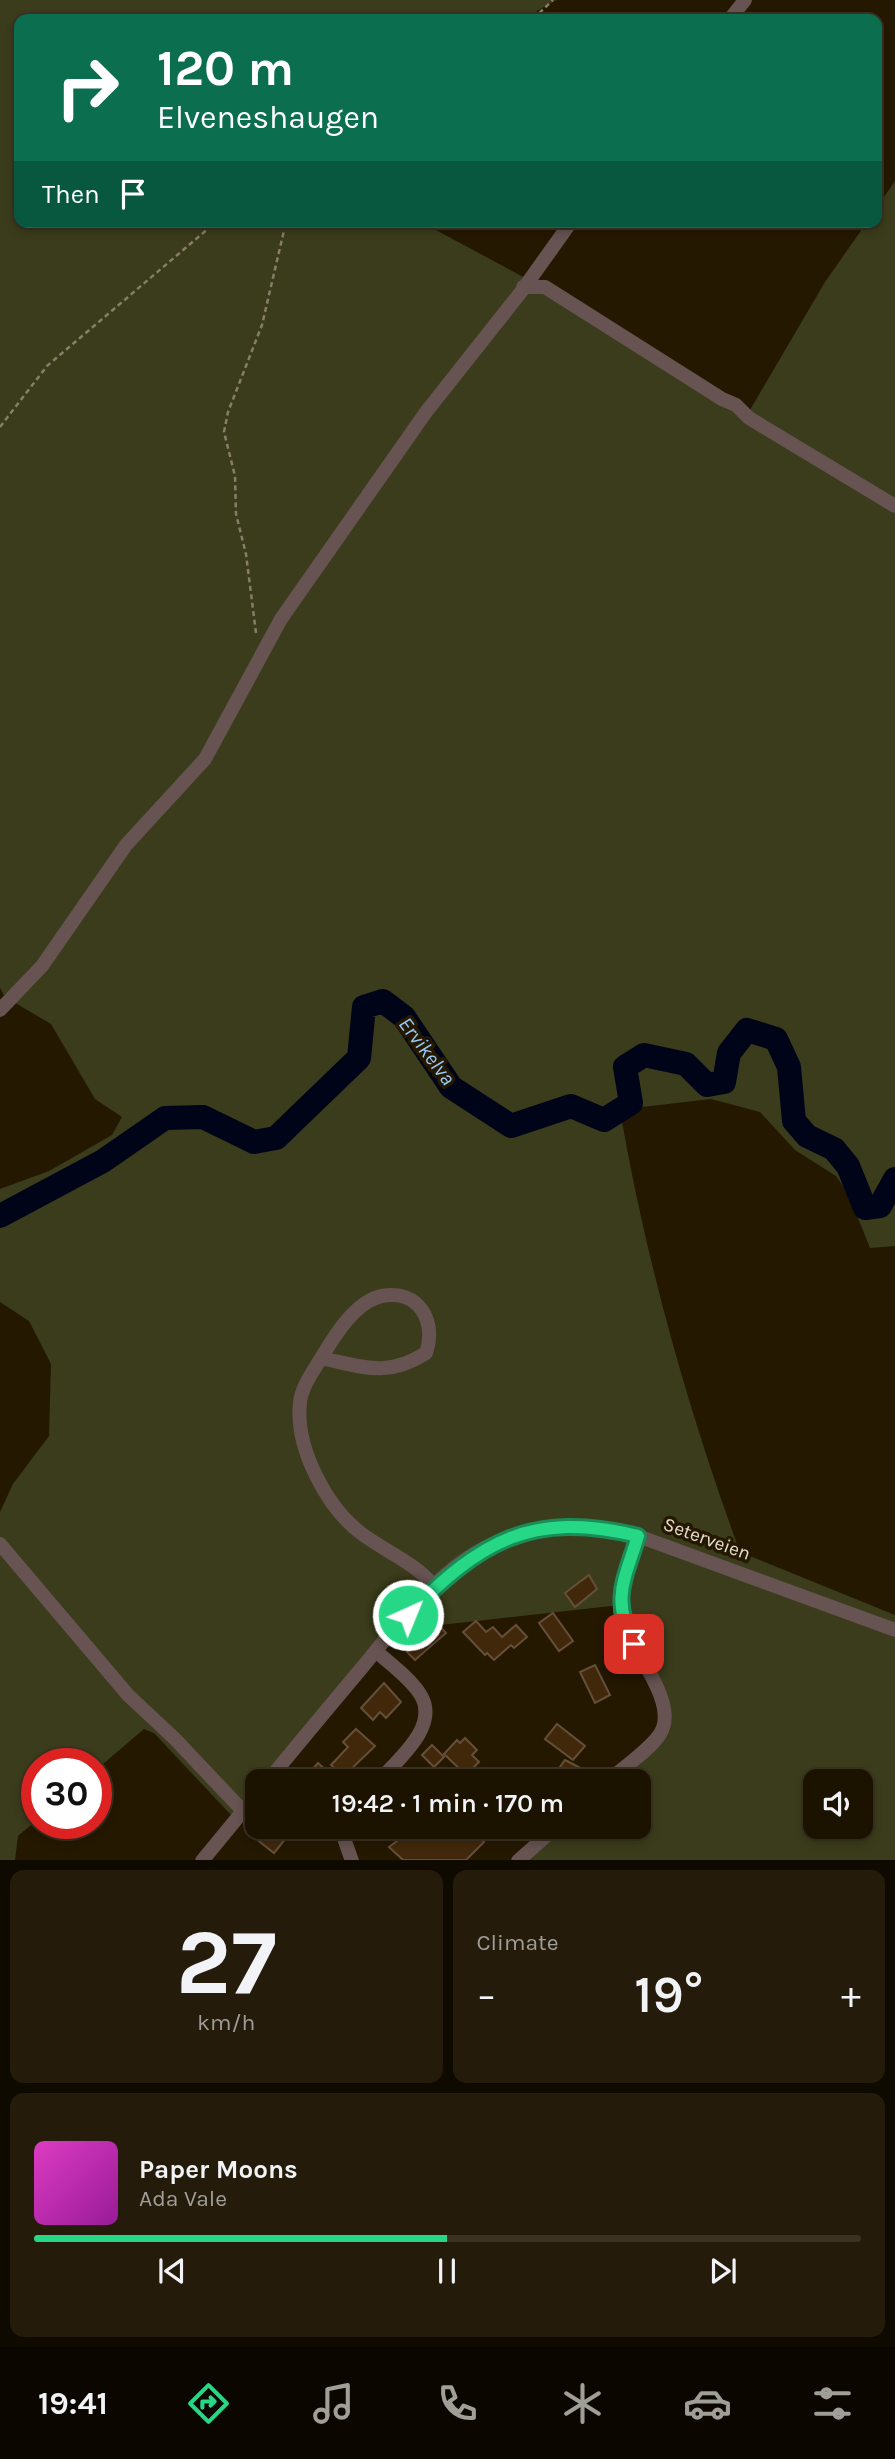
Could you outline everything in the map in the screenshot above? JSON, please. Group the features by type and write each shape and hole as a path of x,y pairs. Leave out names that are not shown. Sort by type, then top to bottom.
{"street":[{"path":"734,14 745,0"},
{"path":"0,1010 42,966 126,845 205,759 260,654 426,412 567,228"},
{"path":"523,287 545,287 722,399 736,405 749,418 895,506"},
{"path":"321,1358 374,1369 393,1370 426,1353 431,1339 430,1321 419,1305 403,1297 382,1296 362,1306 321,1358 300,1401 300,1424 305,1447 321,1483 340,1514 362,1534 420,1569 435,1587"},
{"name":"Seterveien","path":"278,1769 376,1651 435,1587 452,1571 488,1546 520,1535 570,1527 600,1527 638,1536 895,1630"},
{"path":"621,1769 660,1733 664,1721 660,1695 622,1620 620,1599 638,1536"},
{"path":"0,1544 128,1695 175,1739 243,1811"},
{"path":"376,1651 421,1694 426,1717 420,1733 390,1769"},
{"path":"202,1860 245,1809"},
{"path":"345,1839 352,1860"},
{"path":"518,1860 542,1839"}],"path":[{"path":"538,14 553,0"},
{"path":"0,427 47,366 209,228"},
{"path":"260,654 236,514 235,476 224,432 228,412 262,325 285,228"}],"green space":[{"path":"0,0 556,0 532,14 14,14 14,228 432,228 568,301 750,410 825,282 863,228 882,228 882,200 895,181 895,1246 870,1248 848,1193 836,1176 795,1150 760,1112 711,1099 642,1107 626,1115 622,1122 657,1286 687,1393 740,1552 895,1615 895,1860 521,1860 545,1839 651,1839 651,1769 624,1769 662,1736 662,1694 620,1605 395,1630 272,1769 245,1769 245,1799 231,1815 154,1733 144,1729 112,1756 112,1748 21,1748 21,1833 18,1836 15,1860 0,1860 0,1512 13,1484 49,1436 51,1364 29,1321 0,1302 0,1189 49,1171 112,1135 122,1117 95,1099 51,1024 5,997 0,988"}],"building":[{"path":"589,1575 597,1589 575,1607 565,1593"},
{"path":"553,1613 573,1641 559,1651 539,1623"},
{"path":"476,1621 486,1632 493,1627 502,1637 516,1625 527,1637 514,1648 511,1645 494,1660 487,1653 485,1655 463,1632"},
{"path":"438,1624 446,1633 415,1660 407,1652"},
{"path":"595,1665 610,1695 595,1703 580,1672"},
{"path":"384,1683 401,1702 386,1718 380,1712 373,1720 361,1708"},
{"path":"557,1724 585,1746 573,1760 545,1739"},
{"path":"356,1729 375,1746 351,1769 336,1769 331,1765 348,1747 343,1742"},
{"path":"465,1738 477,1750 472,1755 479,1762 472,1769 460,1769 444,1754 457,1740 460,1743"},
{"path":"432,1745 444,1757 434,1767 422,1755"},
{"path":"565,1760 582,1769 558,1769"},
{"path":"318,1763 324,1769 313,1769"},
{"path":"256,1839 285,1839 274,1853"},
{"path":"400,1839 481,1839 484,1842 466,1860 403,1860 389,1847"}],"waterway":[{"name":"Ervikelva","path":"0,1216 103,1161 165,1118 203,1117 254,1142 276,1138 359,1058 364,1007 383,1001 404,1017 451,1087 511,1126 571,1106 604,1120 631,1103 625,1067 644,1055 686,1064 707,1085 724,1082 729,1053 747,1030 776,1039 789,1067 794,1121 807,1136 834,1149 848,1166 865,1208 880,1206 895,1179"}],"route":[{"path":"408,1615 452,1571 488,1546 541,1530 600,1527 638,1536 620,1599 622,1620 634,1644"}]}
